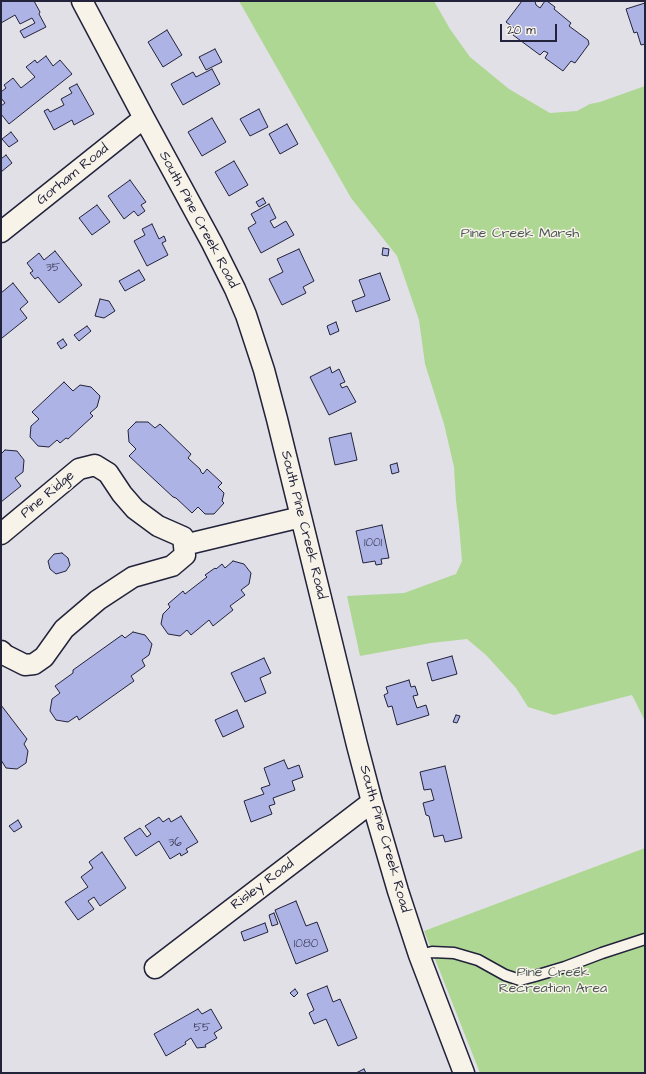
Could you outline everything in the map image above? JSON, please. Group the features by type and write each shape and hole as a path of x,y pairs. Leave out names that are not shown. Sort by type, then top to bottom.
{"street":[{"name":"South Pine Creek Road","path":"82,1 212,243 246,315 266,377 372,802 398,892 419,955 464,1073"},
{"name":"Gorham Road","path":"1,232 144,118"},
{"name":"Pine Ridge","path":"1,534 79,470 96,465 108,473 122,494 135,509 158,526 183,537 184,545"},
{"path":"1,651 5,655 25,665 34,664 44,658 64,629 98,600 133,577 172,566 185,555 184,545 301,517"},
{"name":"Risley Road","path":"155,968 372,802"}],"lane":[{"path":"419,955 432,952 454,954 478,960 505,975 520,980 565,967 645,938"}],"green space":[{"name":"Pine Creek Marsh","path":"239,1 434,1 450,29 470,57 509,89 550,113 577,111 590,104 600,102 645,86 645,721 632,695 554,715 528,707 516,688 486,655 467,639 431,643 360,656 347,596 404,593 456,574 462,561 454,467 444,424 425,364 419,320 397,256 351,198"},
{"name":"Pine Creek Recreation Area","path":"645,848 645,1073 480,1073 424,931"}],"building":[{"path":"34,1 46,27 24,38 20,31 35,23 32,18 20,24 15,15 1,23 1,2"},
{"path":"522,1 535,1 536,5 540,8 545,1 547,1 571,23 569,26 588,40 589,44 575,63 571,61 563,71 545,58 548,53 544,51 540,55 513,35 517,30 506,22"},
{"path":"645,3 645,44 641,45 637,32 634,33 626,9"},
{"path":"167,30 182,55 163,67 148,42"},
{"path":"215,49 222,62 206,70 199,57"},
{"path":"46,56 53,66 60,60 72,74 9,124 1,114 1,106 5,103 1,98 1,92 6,88 4,85 13,78 21,88 35,77 26,67 35,60 37,63"},
{"path":"212,69 220,84 183,105 171,84 193,72 196,77"},
{"path":"77,84 94,114 74,125 72,120 54,130 44,111 48,109 50,112 64,105 61,99 72,93 69,88"},
{"path":"259,109 268,127 250,136 240,119"},
{"path":"212,118 226,142 202,156 188,132"},
{"path":"287,124 298,144 280,154 269,134"},
{"path":"11,132 18,141 9,147 2,139"},
{"path":"6,155 12,163 1,172 1,159"},
{"path":"234,161 248,185 229,196 215,172"},
{"path":"130,180 146,202 141,205 145,211 138,216 134,211 124,219 108,196"},
{"path":"263,198 266,203 259,207 256,202"},
{"path":"269,204 276,218 270,221 274,228 286,221 294,235 261,253 248,228 256,223 251,214"},
{"path":"97,205 110,222 92,235 79,218"},
{"path":"152,224 159,239 164,236 166,241 162,243 168,255 147,266 134,241 145,235 142,229"},
{"path":"383,248 389,249 388,256 382,255"},
{"path":"299,249 314,281 303,287 306,293 282,305 269,279 283,272 277,259"},
{"path":"55,251 82,285 59,303 38,277 35,279 30,273 33,271 27,263 39,253 44,260"},
{"path":"139,270 145,280 125,291 119,281"},
{"path":"380,273 390,300 356,312 352,301 365,296 359,280"},
{"path":"13,283 28,302 20,309 27,318 2,338 1,293"},
{"path":"100,299 109,301 115,311 104,318 95,316"},
{"path":"336,322 339,331 330,335 327,326"},
{"path":"87,326 91,331 79,341 74,335"},
{"path":"63,339 67,345 61,349 57,343"},
{"path":"330,367 332,373 339,369 345,382 340,384 342,388 347,386 356,402 329,415 310,377"},
{"path":"64,382 73,391 80,385 91,387 100,396 97,407 90,413 93,416 68,439 66,438 60,443 57,440 49,447 38,446 30,437 31,426 39,419 32,412"},
{"path":"136,422 148,422 155,428 160,424 191,454 188,458 200,469 203,474 207,469 222,483 218,487 224,493 222,501 224,503 214,514 205,514 198,507 192,513 129,456 136,449 129,442 128,430"},
{"path":"351,433 357,460 335,465 329,438"},
{"path":"5,450 17,451 24,460 23,472 15,478 21,486 1,502 1,454"},
{"path":"397,463 399,472 392,474 390,465"},
{"path":"382,525 389,558 381,559 382,564 376,565 375,561 363,563 356,531"},
{"path":"62,553 68,558 70,565 66,571 56,574 50,569 48,561 54,554"},
{"path":"233,561 244,564 251,573 249,584 241,590 245,595 230,606 233,610 213,626 209,620 191,635 187,630 180,636 168,634 161,624 163,614 170,607 168,604 183,591 185,594 207,577 205,575 215,568 216,569 222,564 225,568"},
{"path":"133,632 145,635 152,644 149,655 142,660 145,666 131,676 134,681 79,720 77,716 68,722 56,720 50,711 52,699 60,693 55,686 73,673 73,670 122,635 125,638"},
{"path":"452,656 457,674 432,681 427,663"},
{"path":"264,658 271,673 260,678 266,693 245,702 231,673"},
{"path":"409,680 411,687 415,686 418,695 413,696 417,708 426,705 429,715 397,725 392,706 388,707 384,695 388,693 386,687"},
{"path":"1,705 27,739 24,744 28,751 26,763 17,769 6,768 1,760"},
{"path":"237,710 244,727 223,737 215,720"},
{"path":"456,715 460,716 457,723 453,722"},
{"path":"284,760 288,769 299,765 303,777 292,781 295,790 273,798 275,804 269,806 272,814 251,822 244,801 264,794 261,788 270,785 264,768"},
{"path":"445,766 462,838 445,842 443,835 434,837 429,816 426,815 423,803 434,800 431,789 424,790 420,772"},
{"path":"181,816 198,842 186,849 188,852 181,856 180,853 170,859 159,841 136,856 124,838 140,828 147,837 151,834 145,826 159,817 163,822 169,818 171,822"},
{"path":"18,820 22,827 14,832 9,826"},
{"path":"102,852 126,888 100,906 94,897 88,901 94,909 78,920 65,902 88,887 81,877 93,868 89,862"},
{"path":"296,901 306,926 317,922 328,951 296,964 275,910"},
{"path":"274,913 278,924 272,926 269,915"},
{"path":"265,923 268,932 244,941 241,932"},
{"path":"327,986 333,1002 340,999 357,1038 338,1046 326,1019 314,1024 309,1013 314,1010 307,994"},
{"path":"295,989 298,993 294,997 290,993"},
{"path":"198,1009 202,1014 211,1009 222,1028 214,1033 217,1038 205,1045 206,1047 197,1048 191,1038 185,1042 186,1044 166,1056 154,1034"},
{"path":"364,1069 366,1073 356,1073"}]}
